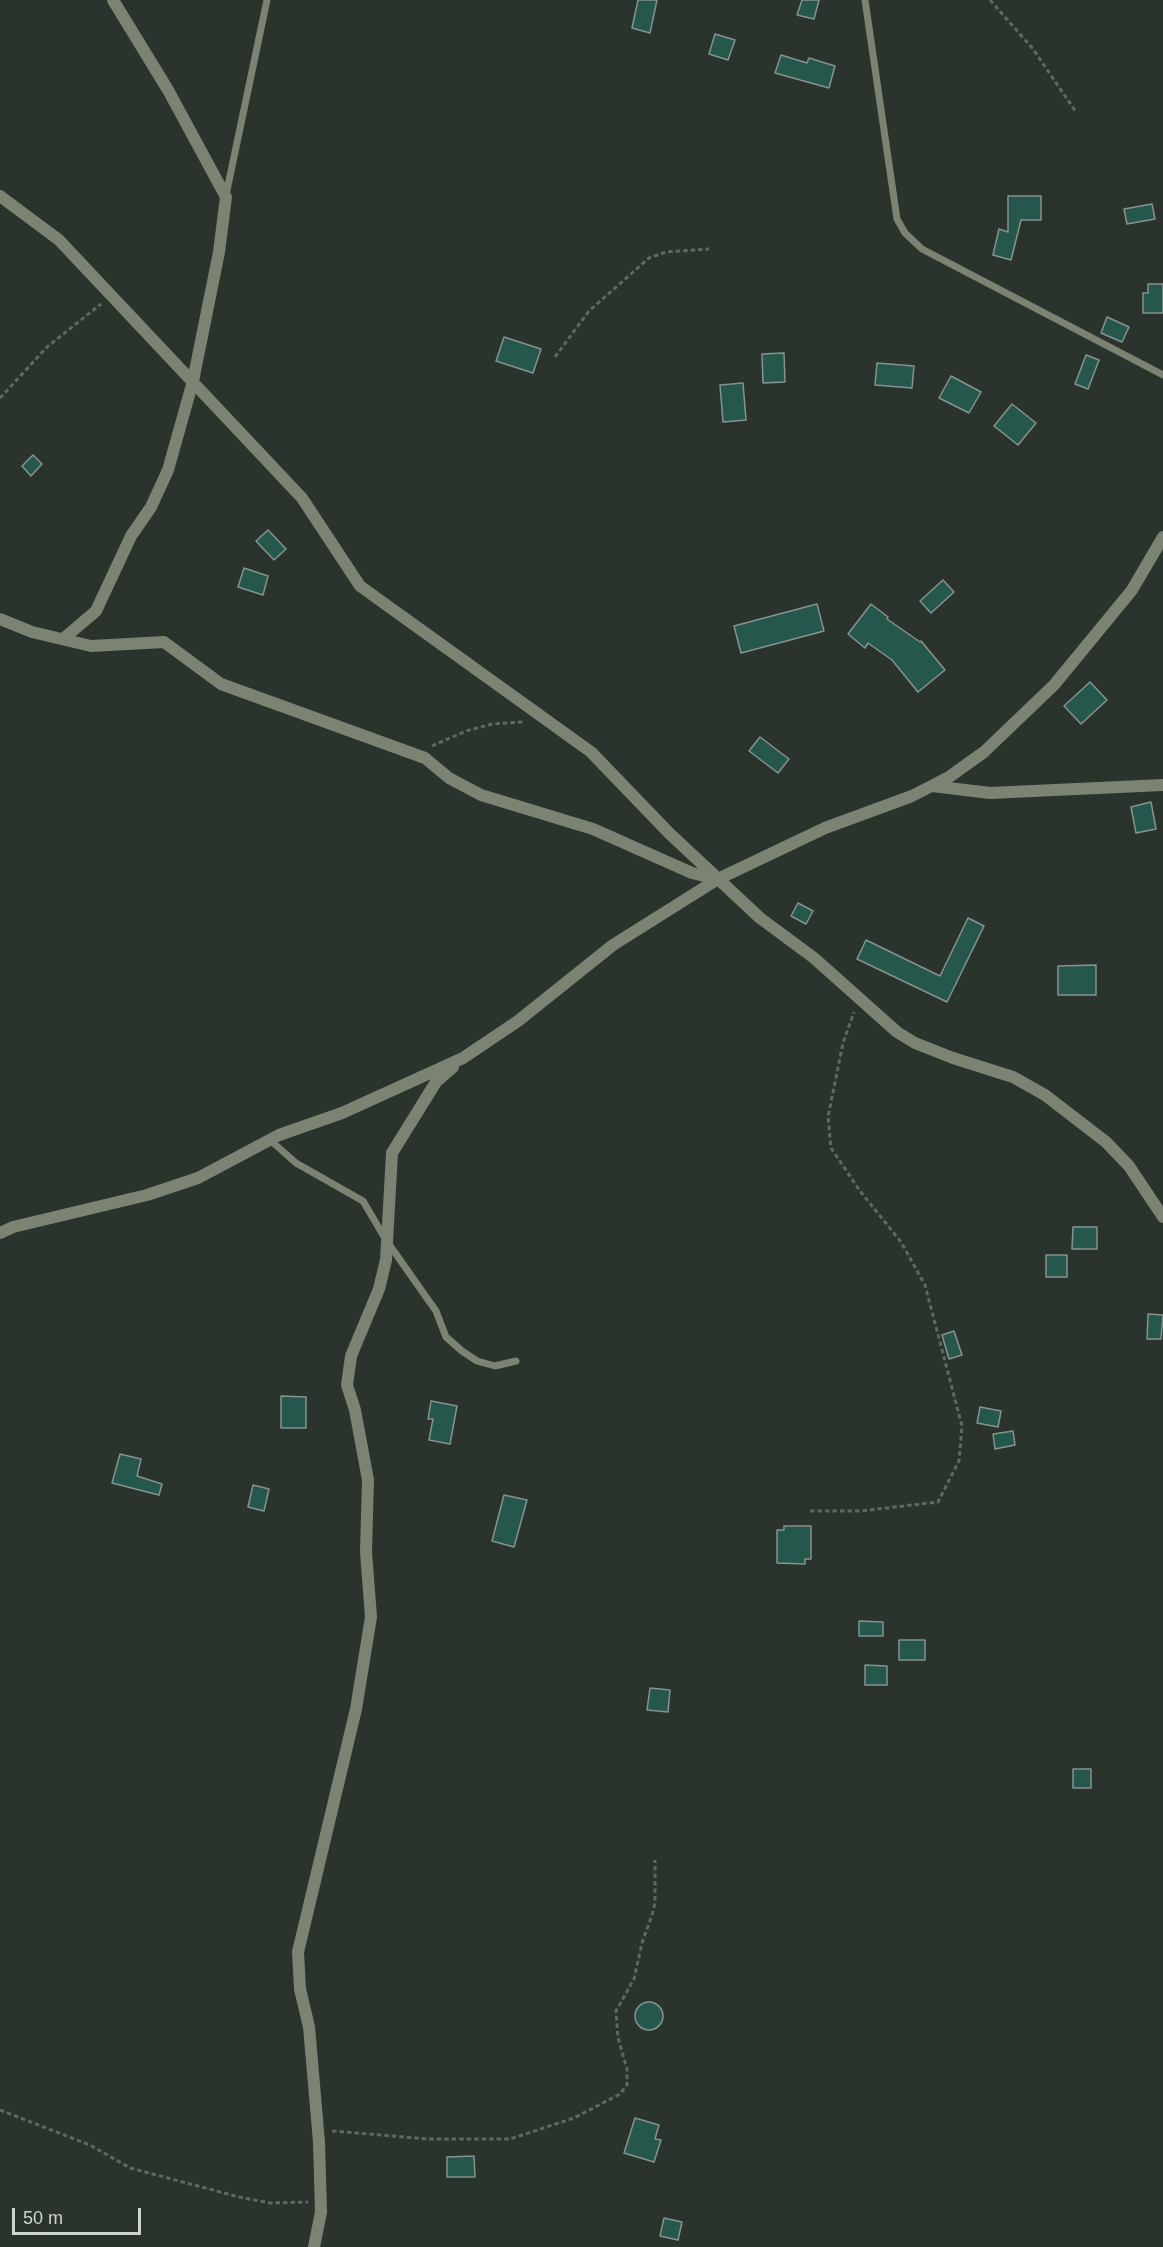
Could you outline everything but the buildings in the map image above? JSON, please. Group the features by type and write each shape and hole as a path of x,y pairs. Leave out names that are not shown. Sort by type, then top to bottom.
{"street":[{"path":"63,639 96,611 131,536 151,507 168,470 193,381 219,252 226,197 168,90 113,0"},
{"path":"0,196 58,240 302,498 360,586 591,752 669,833 760,918 859,996 897,1032 915,1043 953,1058 1013,1077 1045,1095 1106,1142 1128,1166 1163,1217"},
{"path":"0,1233 13,1227 147,1195 198,1178 270,1140 342,1113 462,1058 518,1021 613,945 718,879 825,828 949,777 984,752 1054,685 1132,590 1163,537"},
{"path":"0,619 33,632 91,646 164,642 221,684 418,756 450,778 481,795 593,829 692,873 718,879"},
{"path":"931,786 990,793 1163,785"},
{"path":"314,2247 320,2202 318,2130 309,2026 300,1989 298,1952 356,1708 371,1617 366,1552 368,1480 355,1410 347,1385 351,1356 379,1290 386,1260 392,1153 436,1082 462,1058"}],"lane":[{"path":"226,197 267,0"},
{"path":"865,0 897,219 905,233 922,249 1163,375"},
{"path":"270,1140 296,1163 363,1201 386,1240 436,1311 446,1337 477,1361 495,1366 516,1361"}],"path":[{"path":"990,0 1033,48 1076,112"},
{"path":"555,357 589,311 649,258 666,252 709,249"},
{"path":"0,398 47,347 86,314 114,298"},
{"path":"418,756 438,742 466,731 492,724 543,719"},
{"path":"810,1511 861,1511 938,1502 959,1461 962,1426 960,1414 948,1381 925,1285 901,1242 860,1191 831,1148 830,1108 843,1043 859,996"},
{"path":"318,2130 429,2139 510,2139 574,2118 620,2094 627,2085 627,2069 618,2038 616,2011 634,1979 644,1936 652,1915 655,1903 655,1860"},
{"path":"0,2110 90,2145 130,2168 270,2203 320,2202"}]}
